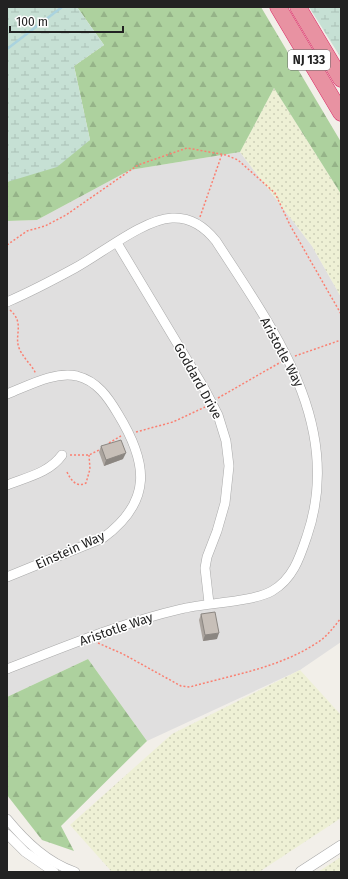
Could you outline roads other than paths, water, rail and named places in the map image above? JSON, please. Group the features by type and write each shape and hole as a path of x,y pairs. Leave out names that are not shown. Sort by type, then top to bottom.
{"highway":[{"name":"NJ 133","path":"278,7 341,113"},
{"name":"NJ 133","path":"298,7 341,79"}],"street":[{"name":"Aristotle Way","path":"7,669 123,625 209,603 260,596 272,591 291,574 298,562 309,530 316,489 316,450 309,409 288,359 216,241 209,232 197,224 187,219 174,218 160,220 8,305"},
{"name":"Goddard Drive","path":"117,243 212,402 226,441 228,484 222,518 207,557 205,568 209,603"},
{"name":"Einstein Way","path":"7,394 39,382 66,375 77,376 98,386 110,401 130,433 138,453 141,477 135,500 126,519 103,538 7,577"},
{"path":"7,485 47,470 55,464 62,455"},
{"path":"7,819 24,839 45,856 68,870 75,872"},
{"path":"7,834 25,852 54,872"},
{"path":"301,872 341,846"}],"waterway":[{"path":"7,49 62,7"}]}
